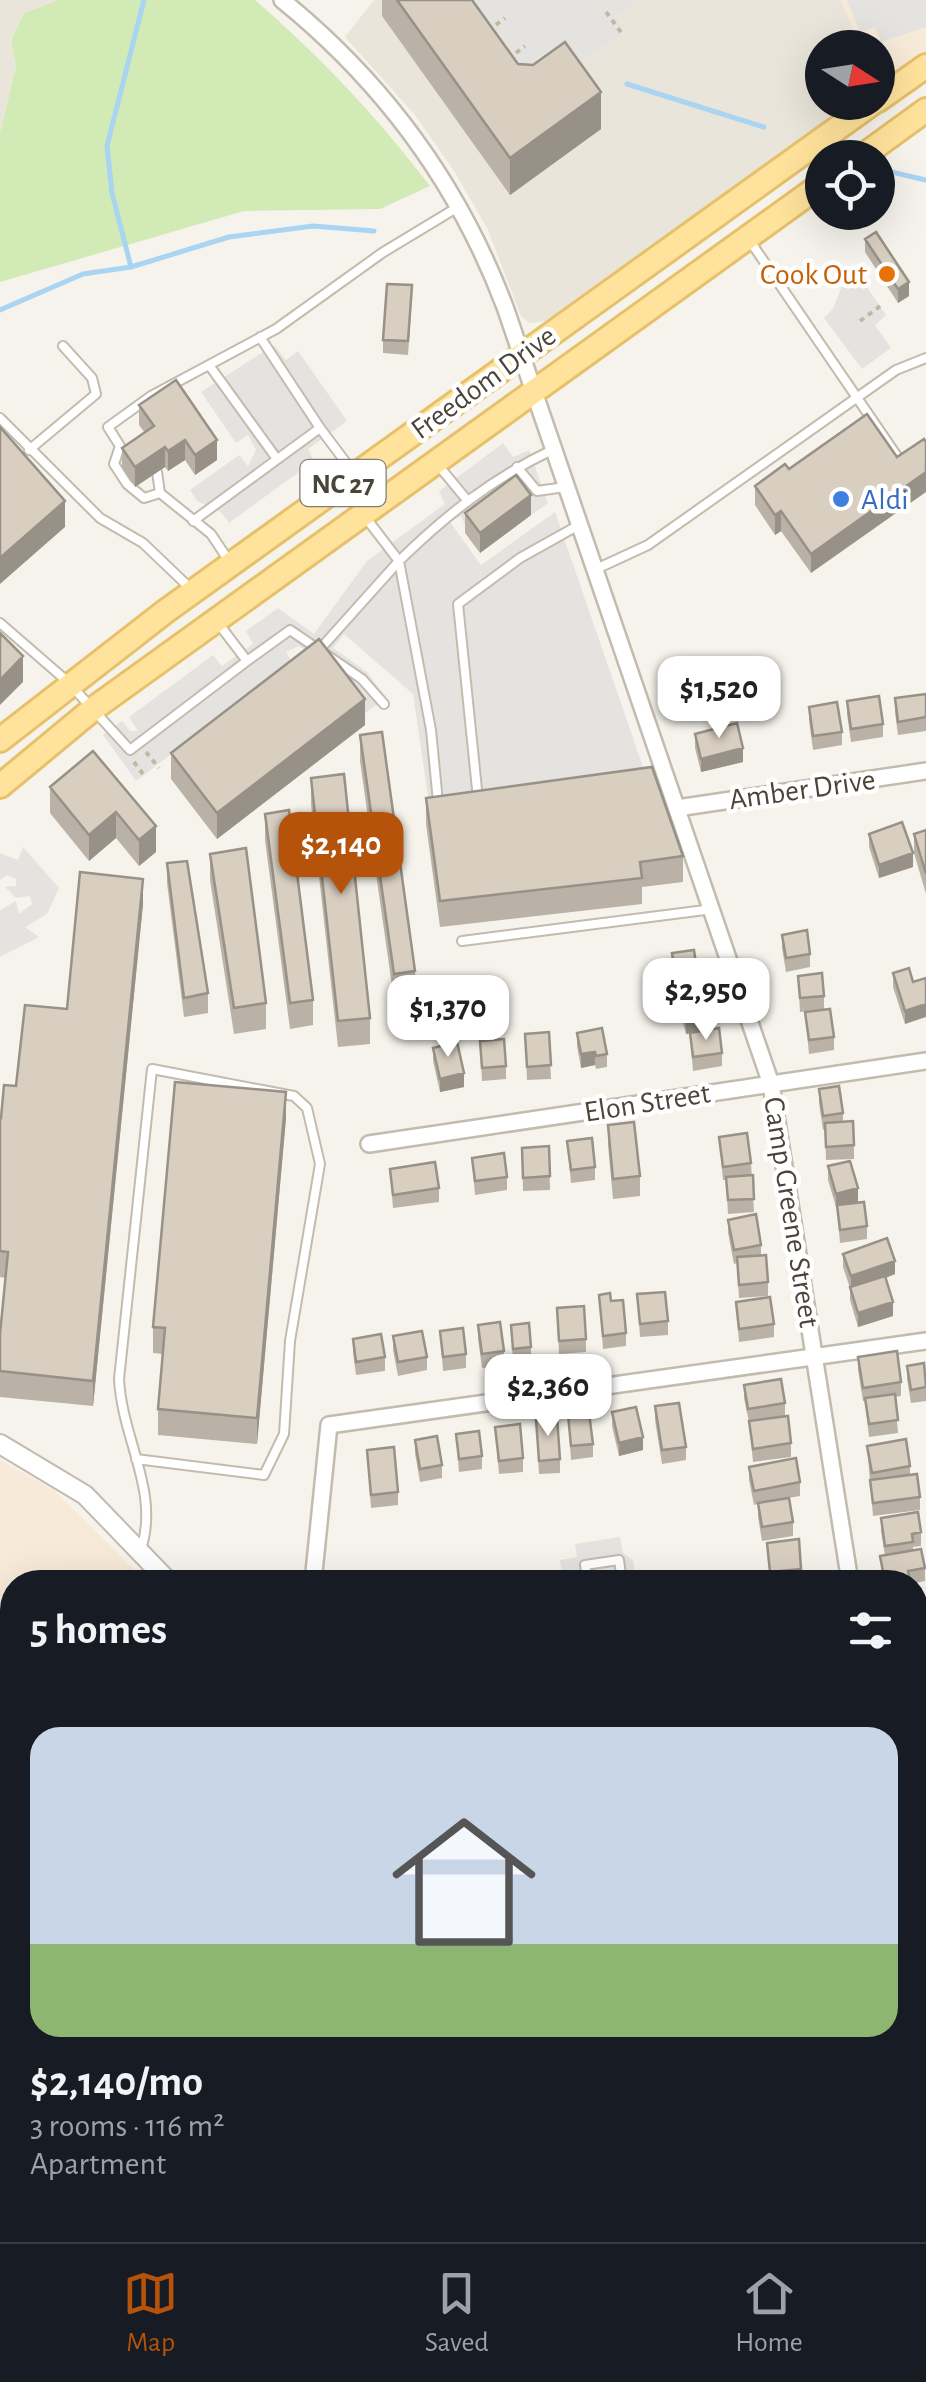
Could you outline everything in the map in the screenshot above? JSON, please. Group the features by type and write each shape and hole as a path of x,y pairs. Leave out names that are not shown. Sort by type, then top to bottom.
{"main road":[{"name":"Freedom Drive","path":"895,88 926,66"},
{"path":"885,140 926,110"},
{"name":"Freedom Drive","path":"0,740 68,682 849,120"},
{"name":"Freedom Drive","path":"0,786 93,709 805,196"}],"street":[{"name":"Camp Greene Street","path":"282,0 322,32 376,88 414,137 458,207 495,280 594,570 657,776 677,808 771,1084 848,1570"},
{"name":"Amber Drive","path":"677,808 926,771"},
{"name":"Elon Street","path":"368,1144 926,1061"},
{"path":"314,1570 329,1425 926,1341"},
{"path":"0,1444 56,1474 86,1496 157,1570"}],"lane":[{"path":"120,446 108,427 151,396 260,338 458,207"},
{"path":"748,238 904,466"},
{"path":"260,338 355,475"},
{"path":"29,450 96,394 92,378 64,346"},
{"path":"594,570 648,546 858,401 896,370 925,361"},
{"path":"208,365 277,459"},
{"path":"0,418 100,518 143,543 193,591"},
{"path":"193,521 320,428"},
{"path":"120,446 135,445"},
{"path":"120,446 114,464 126,484 144,498 160,493"},
{"path":"322,648 399,561 467,500 517,466 552,450"},
{"path":"435,462 467,500"},
{"path":"517,466 538,492 565,487"},
{"path":"157,472 160,493 211,534 231,564"},
{"path":"363,514 399,561 430,730 438,807 452,806"},
{"path":"478,802 458,604 520,558 578,525"},
{"path":"216,620 246,661"},
{"path":"0,623 68,682 130,750 290,630 322,648 362,679 384,704"},
{"path":"465,804 494,800"},
{"path":"462,941 713,908"},
{"path":"136,1459 264,1474 276,1456 284,1434 290,1341 320,1164 307,1108 294,1096 152,1068 119,1380 120,1416 143,1478 148,1529 140,1553"},
{"path":"586,1570 585,1566 618,1560 620,1570"}],"path":[{"path":"606,12 623,35"},
{"path":"484,33 505,18"},
{"path":"504,62 526,46"},
{"path":"860,321 883,304"},
{"path":"139,743 159,768"},
{"path":"130,750 146,778"}],"shaded area":[{"path":"0,0 58,0 24,13 11,39 16,66 0,134"},
{"path":"374,0 841,0 853,30 805,30 805,120 831,120 546,321 529,323 521,316 487,228 454,171 415,115 345,37"},
{"path":"465,0 633,3 616,17 624,31 544,88 525,85"},
{"path":"841,0 926,0 926,55 895,76 895,30 853,30"},
{"path":"847,0 926,0 926,27 895,37 895,30 859,30"},
{"path":"856,271 886,315 875,325 891,348 862,369 824,318 833,309 845,278"},
{"path":"274,345 286,360 298,351 347,421 308,449 314,461 229,523 221,512 197,501 190,490 239,455 248,466 256,450 248,435 236,443 201,392"},
{"path":"503,443 513,457 529,450 548,503 531,515 516,495 468,531 461,516 450,522 481,565 555,512 652,793 432,823 413,694 344,634 333,648 367,672 386,698 364,714 354,684 299,646 286,652 292,662 136,781 103,735 122,721 130,731 138,731 129,717 213,655 222,666 253,644 246,631 278,608 314,634 367,561 445,504 439,491"},
{"path":"23,847 59,888 47,914 25,927 39,937 0,957 0,910 16,901 19,914 32,904 30,896 16,898 5,887 16,886 16,879 7,875 0,880 0,853 18,860"},
{"path":"0,1460 55,1491 135,1570 0,1570"},
{"path":"620,1537 623,1553 633,1560 634,1570 561,1570 560,1560 577,1557 575,1544"}],"green space":[{"path":"58,0 255,0 347,88 430,186 380,209 244,211 0,282 0,134 16,66 11,40 24,13"}],"building":[{"path":"397,0 472,0 518,64 533,65 565,42 601,92 510,158"},
{"path":"876,232 909,282 898,289 865,239"},
{"path":"387,284 412,285 408,341 383,340"},
{"path":"176,380 217,440 195,455 185,440 168,451 165,447 135,467 122,448 154,426 139,405"},
{"name":"Aldi","path":"867,414 897,457 924,439 926,472 811,554 781,511 775,515 755,486 785,464 789,469"},
{"path":"0,427 65,501 0,558"},
{"path":"516,475 531,495 480,533 465,513"},
{"path":"0,633 23,656 0,680"},
{"path":"319,639 365,699 217,813 171,753"},
{"path":"926,694 926,717 898,722 895,698"},
{"path":"879,696 883,724 851,729 847,701"},
{"path":"837,702 842,732 813,736 809,707"},
{"path":"737,723 743,748 701,759 695,734"},
{"path":"382,732 415,971 394,974 360,735"},
{"path":"93,751 156,826 139,840 116,812 89,835 50,787"},
{"path":"652,767 683,856 640,862 642,878 440,901 426,798"},
{"path":"344,774 370,1018 338,1021 311,778"},
{"path":"289,810 313,1000 290,1003 265,814"},
{"path":"902,822 913,853 879,865 869,834"},
{"path":"926,830 926,874 914,834"},
{"path":"246,848 266,1003 234,1008 210,854"},
{"path":"187,861 208,993 184,998 167,863"},
{"path":"80,872 143,879 93,1381 0,1371 8,1252 0,1251 0,1118 4,1085 16,1086 25,1005 67,1009"},
{"path":"807,930 810,954 786,958 782,935"},
{"path":"694,950 698,977 676,980 672,953"},
{"path":"909,968 913,982 926,978 926,1004 905,1011 893,973"},
{"path":"822,973 824,996 800,998 798,976"},
{"path":"704,987 711,1015 686,1021 679,993"},
{"path":"830,1009 834,1037 809,1040 805,1012"},
{"path":"602,1028 607,1054 581,1054 577,1033"},
{"path":"719,1028 722,1053 693,1057 690,1033"},
{"path":"549,1032 551,1065 527,1067 525,1034"},
{"path":"504,1039 506,1066 482,1068 480,1041"},
{"path":"457,1042 464,1073 440,1079 433,1048"},
{"path":"175,1082 286,1092 257,1418 158,1409 165,1328 153,1327"},
{"path":"839,1086 843,1113 823,1116 819,1089"},
{"path":"853,1121 854,1145 826,1147 825,1123"},
{"path":"634,1122 640,1176 613,1179 608,1125"},
{"path":"747,1133 751,1163 723,1167 719,1137"},
{"path":"592,1138 595,1167 571,1170 567,1141"},
{"path":"549,1146 550,1176 523,1178 522,1148"},
{"path":"504,1153 507,1177 475,1181 472,1158"},
{"path":"850,1161 858,1188 836,1194 828,1166"},
{"path":"435,1162 439,1188 393,1195 390,1169"},
{"path":"753,1175 754,1199 728,1200 726,1177"},
{"path":"864,1202 867,1226 840,1230 837,1205"},
{"path":"756,1214 761,1245 734,1250 728,1220"},
{"path":"887,1238 895,1261 851,1276 843,1254"},
{"path":"766,1255 768,1282 739,1285 737,1257"},
{"path":"885,1276 893,1302 858,1313 850,1287"},
{"path":"665,1292 668,1321 640,1324 637,1294"},
{"path":"610,1293 611,1301 623,1300 626,1333 603,1336 599,1295"},
{"path":"770,1297 774,1324 739,1329 736,1302"},
{"path":"584,1306 586,1339 559,1341 557,1308"},
{"path":"500,1322 504,1351 482,1354 478,1325"},
{"path":"529,1323 531,1347 513,1349 511,1325"},
{"path":"463,1328 466,1354 443,1357 440,1331"},
{"path":"422,1331 427,1357 398,1362 393,1336"},
{"path":"381,1334 385,1357 356,1362 353,1339"},
{"path":"897,1351 901,1382 863,1388 858,1357"},
{"path":"924,1363 926,1387 911,1390 907,1366"},
{"path":"781,1379 785,1403 748,1409 744,1385"},
{"path":"895,1394 898,1420 869,1424 865,1398"},
{"path":"679,1403 686,1447 662,1450 655,1406"},
{"path":"636,1407 643,1437 619,1443 612,1412"},
{"path":"589,1413 593,1444 571,1446 568,1415"},
{"path":"788,1416 791,1443 753,1449 749,1421"},
{"path":"557,1417 560,1459 539,1461 536,1419"},
{"path":"520,1424 523,1458 499,1461 495,1427"},
{"path":"479,1431 482,1456 459,1459 456,1434"},
{"path":"437,1436 442,1465 420,1469 415,1440"},
{"path":"906,1439 910,1466 872,1473 867,1446"},
{"path":"394,1447 398,1492 371,1495 367,1450"},
{"path":"796,1458 800,1482 754,1491 749,1467"},
{"path":"917,1474 920,1497 873,1503 870,1480"},
{"path":"789,1498 793,1522 762,1527 758,1503"},
{"path":"918,1512 921,1532 912,1534 913,1542 885,1546 881,1518"},
{"path":"799,1539 801,1569 770,1570 767,1543"},
{"path":"921,1549 925,1568 883,1570 880,1556"}],"waterway":[{"path":"131,267 112,193 107,146 144,0"},
{"path":"627,84 764,127"},
{"path":"895,173 926,180"},
{"path":"0,310 83,274 131,267 229,237 313,226 374,231"}],"place":[{"name":"Cook Out","path":"887,274"},
{"name":"Aldi","path":"841,499"}]}
